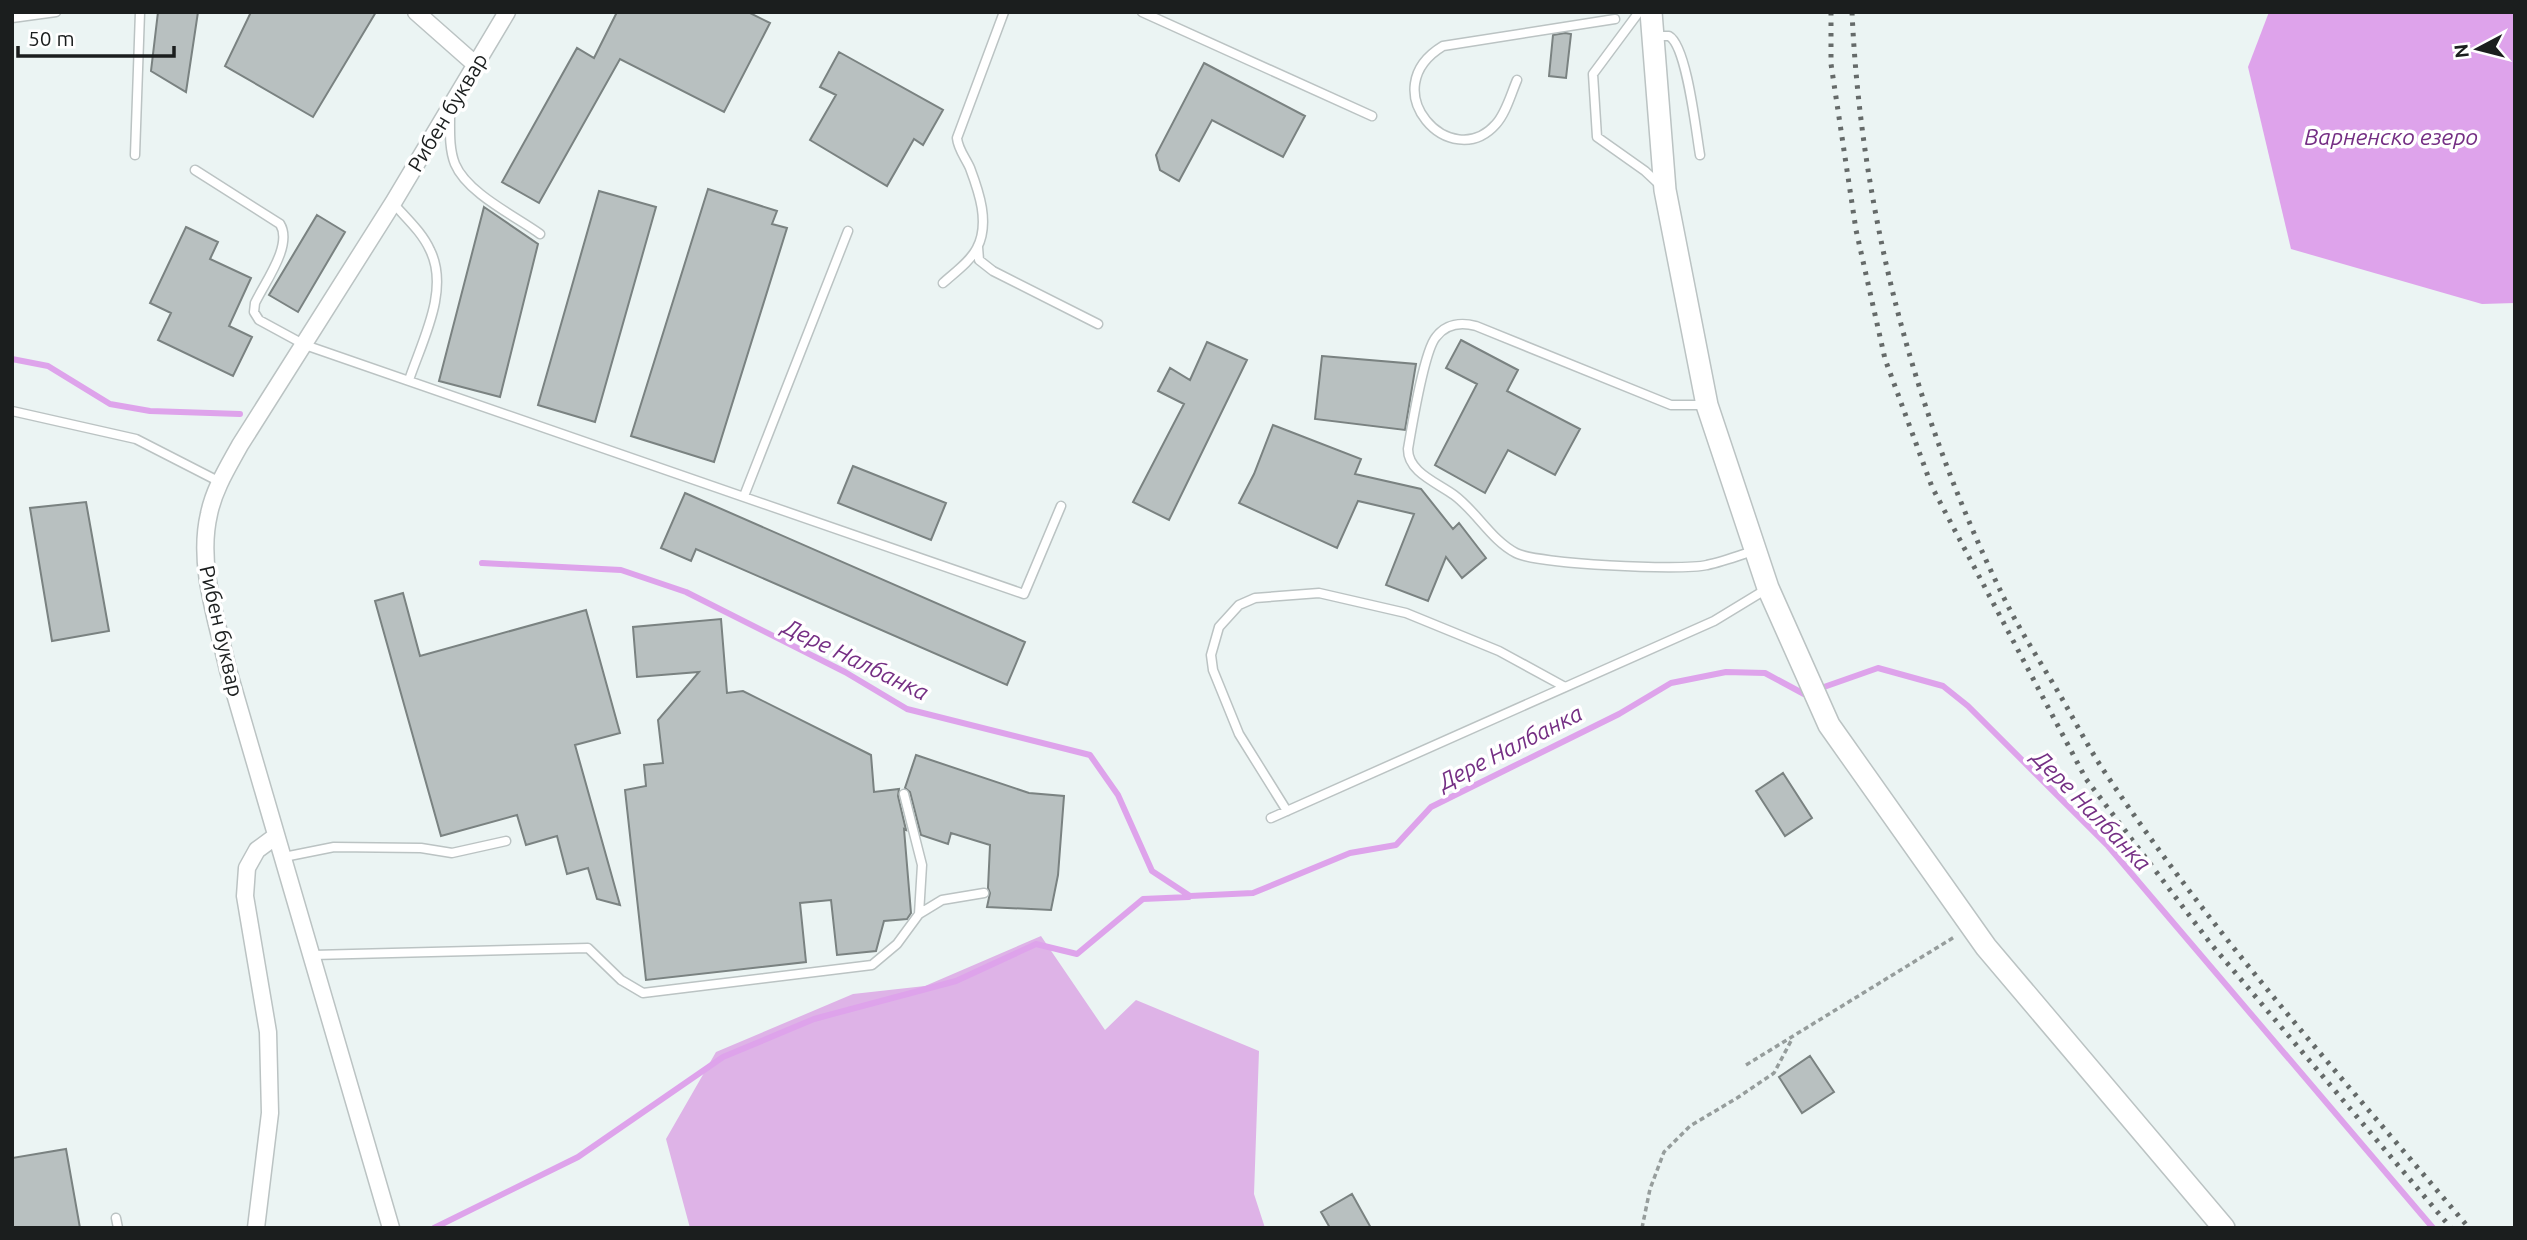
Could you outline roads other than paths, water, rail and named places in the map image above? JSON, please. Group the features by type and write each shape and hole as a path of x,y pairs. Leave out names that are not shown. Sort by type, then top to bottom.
{"street":[{"path":"416,12 475,65"},
{"name":"Рибен буквар","path":"391,1228 228,670 212,601 204,550 209,514 220,482 240,445 393,203 507,12"},
{"path":"1651,12 1665,190 1707,405 1768,588 1819,703 1829,724 1986,947 2224,1228"},
{"path":"256,1228 270,1113 268,1032 245,896 247,868 257,849 276,836"}],"lane":[{"path":"12,18 56,12"},
{"path":"135,155 140,12"},
{"path":"1004,12 957,138 958,147 968,164 980,196 983,219 978,247 979,260 993,271 1098,324"},
{"path":"1142,12 1372,116"},
{"path":"1639,12 1593,74 1597,137 1645,171 1665,190"},
{"path":"1517,80 1499,122 1481,135 1463,139 1437,132 1417,108 1414,92 1416,76 1423,63 1443,46 1613,16 1624,31"},
{"path":"1653,36 1669,36 1677,43 1685,68 1700,155"},
{"path":"450,108 450,142 455,165 469,185 540,234"},
{"path":"195,170 280,223 284,229 285,243 255,303 254,312 259,320 305,345 1024,594 1061,506"},
{"path":"393,203 422,235 431,251 437,272 437,298 410,380"},
{"path":"744,496 848,231"},
{"path":"943,283 964,265 978,247"},
{"path":"1707,405 1671,405 1476,326 1456,324 1445,328 1432,342 1408,458 1412,467 1464,504 1500,542 1518,554 1541,559 1675,568 1706,566 1755,550"},
{"path":"12,411 136,439 220,482"},
{"path":"1271,818 1714,621 1768,588"},
{"path":"1287,811 1239,734 1213,670 1212,648 1219,627 1239,606 1255,598 1319,593 1406,613 1499,651 1565,687"},
{"path":"904,794 922,865 919,914"},
{"path":"284,857 334,846 421,848 452,853 506,841"},
{"path":"313,955 588,948 621,980 643,993 872,965 897,944 919,914 942,900 984,893"},
{"path":"116,1218 118,1228"}],"water":[{"name":"Варненско езеро","path":"2269,12 2515,12 2515,303 2482,304 2291,249 2248,67"}],"waterway":[{"path":"12,359 48,366 110,404 150,411 240,414"},
{"name":"Дере Налбанка","path":"482,563 621,570 686,592 845,672 907,709 1090,755 1118,795 1152,871 1190,896 1253,893 1350,853 1396,845 1431,807 1619,714 1671,683 1726,672 1765,673 1804,694 1878,668 1943,686 1968,706 2108,846 2433,1228"},
{"path":"434,1228 578,1157 723,1057 814,1019 956,981 1036,944 1077,954 1143,899 1189,897"}],"railway":[{"path":"1831,12 1831,64 1856,230 1885,359 1932,487 2086,779 2211,944 2451,1228"},
{"path":"1852,12 1857,88 1867,163 1898,313 1944,458 1972,529 2010,610 2100,764 2190,892 2327,1062 2469,1228"}]}
